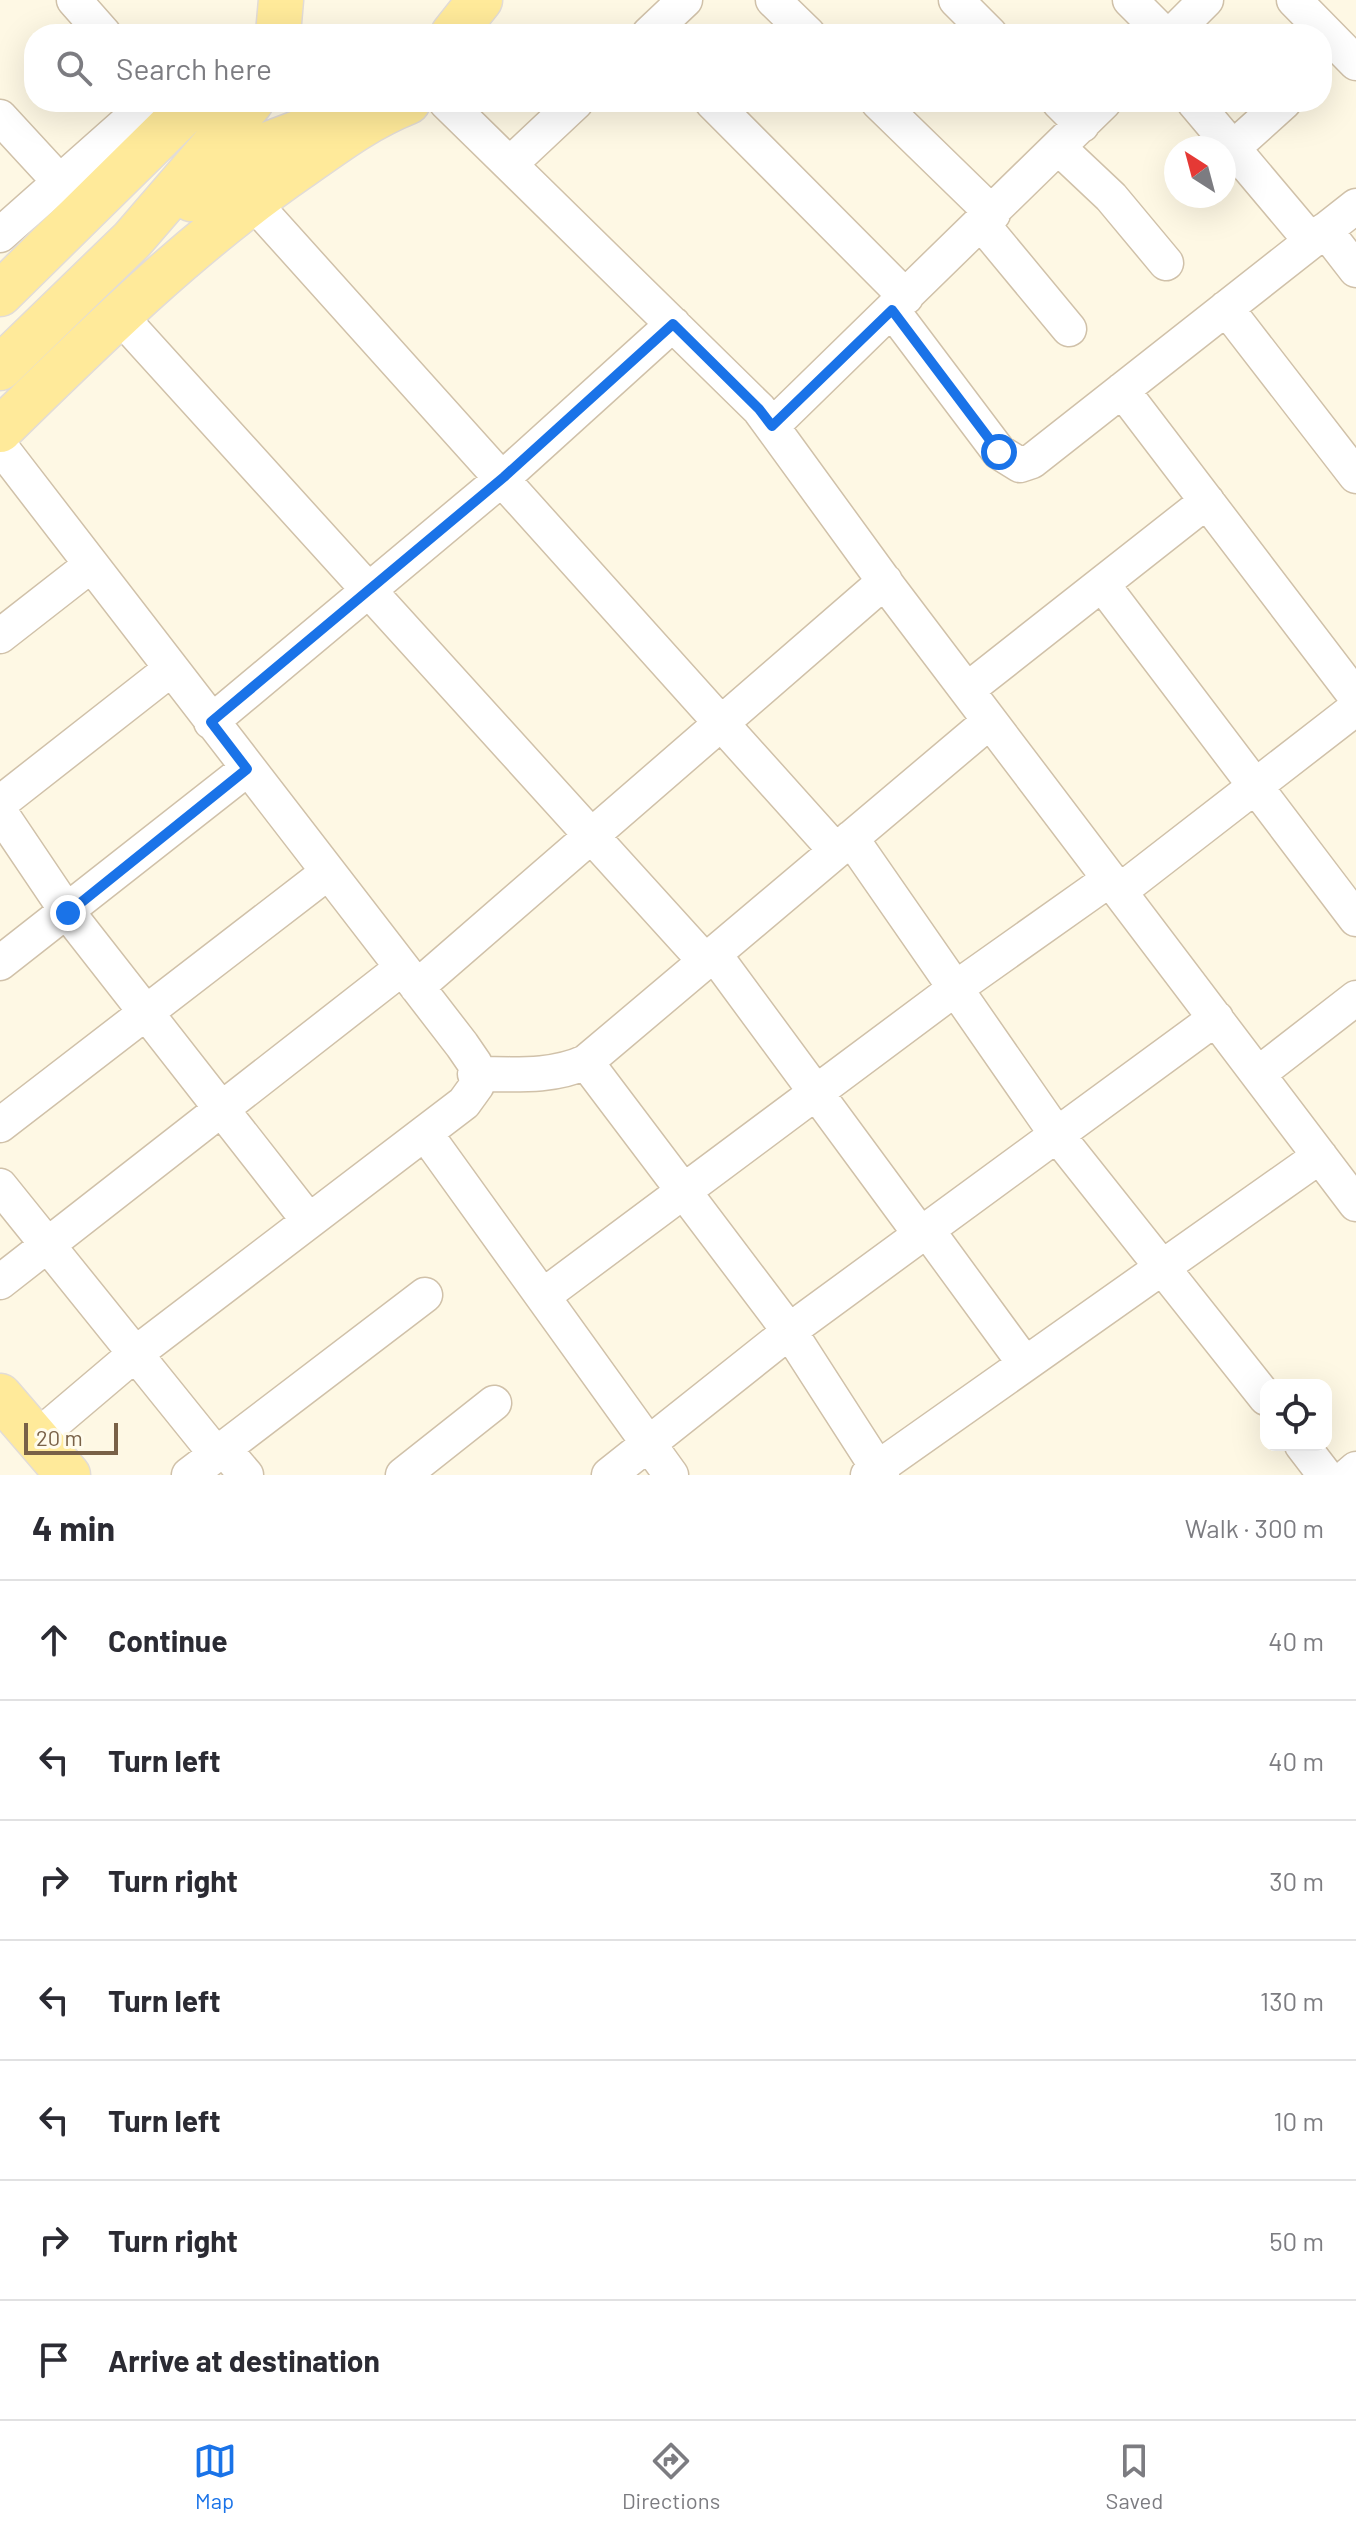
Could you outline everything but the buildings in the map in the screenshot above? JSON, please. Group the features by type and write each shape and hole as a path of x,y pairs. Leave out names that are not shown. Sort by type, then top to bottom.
{"main road":[{"path":"449,0 452,24"},
{"path":"461,24 480,0"},
{"path":"0,294 185,112"},
{"path":"0,368 132,240 242,112"},
{"path":"132,240 271,143 353,112"},
{"path":"0,430 118,314 360,112"},
{"path":"0,1396 68,1475"}],"street":[{"path":"74,0 95,24"},
{"path":"660,24 685,0"},
{"path":"773,0 798,24"},
{"path":"956,0 980,24"},
{"path":"1130,0 1154,24"},
{"path":"1182,24 1206,0"},
{"path":"1294,0 1318,24"},
{"path":"0,235 138,112"},
{"path":"456,112 759,409 990,721 1356,1204"},
{"path":"510,164 565,112"},
{"path":"721,112 899,303 1009,461 1020,465 1032,461 1356,206"},
{"path":"887,112 988,219 1069,329"},
{"path":"1202,112 1223,136"},
{"path":"1236,145 1273,112"},
{"path":"0,117 59,181"},
{"path":"772,426 988,219 1076,119 1111,197 1166,263"},
{"path":"1236,151 1318,236 1356,270"},
{"path":"252,201 504,477 722,724 843,845 956,988 1057,1135 1260,1390"},
{"path":"1226,308 1356,476"},
{"path":"118,314 593,838 710,957 1025,1364"},
{"path":"211,722 504,477 673,324"},
{"path":"1122,390 1356,697"},
{"path":"0,446 462,1045 475,1064 477,1085 464,1103 135,1354 36,1438"},
{"path":"967,690 1207,501"},
{"path":"0,636 91,565"},
{"path":"0,1282 223,1109 410,978 593,838 885,581"},
{"path":"1102,584 1356,919"},
{"path":"0,803 171,669"},
{"path":"543,1296 956,988 1115,885 1256,785 1356,708"},
{"path":"475,1074 544,1074 567,1071 586,1062 990,721"},
{"path":"0,963 68,913 247,769"},
{"path":"0,812 68,913 309,1221"},
{"path":"0,1125 327,873"},
{"path":"1258,1074 1356,998"},
{"path":"609,1475 790,1332 1216,1018"},
{"path":"586,1062 790,1332 876,1473 1320,1156"},
{"path":"425,1133 671,1475"},
{"path":"0,1186 135,1354 220,1452 246,1475"},
{"path":"189,1475 425,1295"},
{"path":"403,1475 494,1403"},
{"path":"1307,1451 1325,1475"},
{"path":"1349,1475 1356,1469"}],"route":[{"path":"68,913 247,769 211,722 504,477 673,324 759,409 772,426 892,310 999,452"}]}
